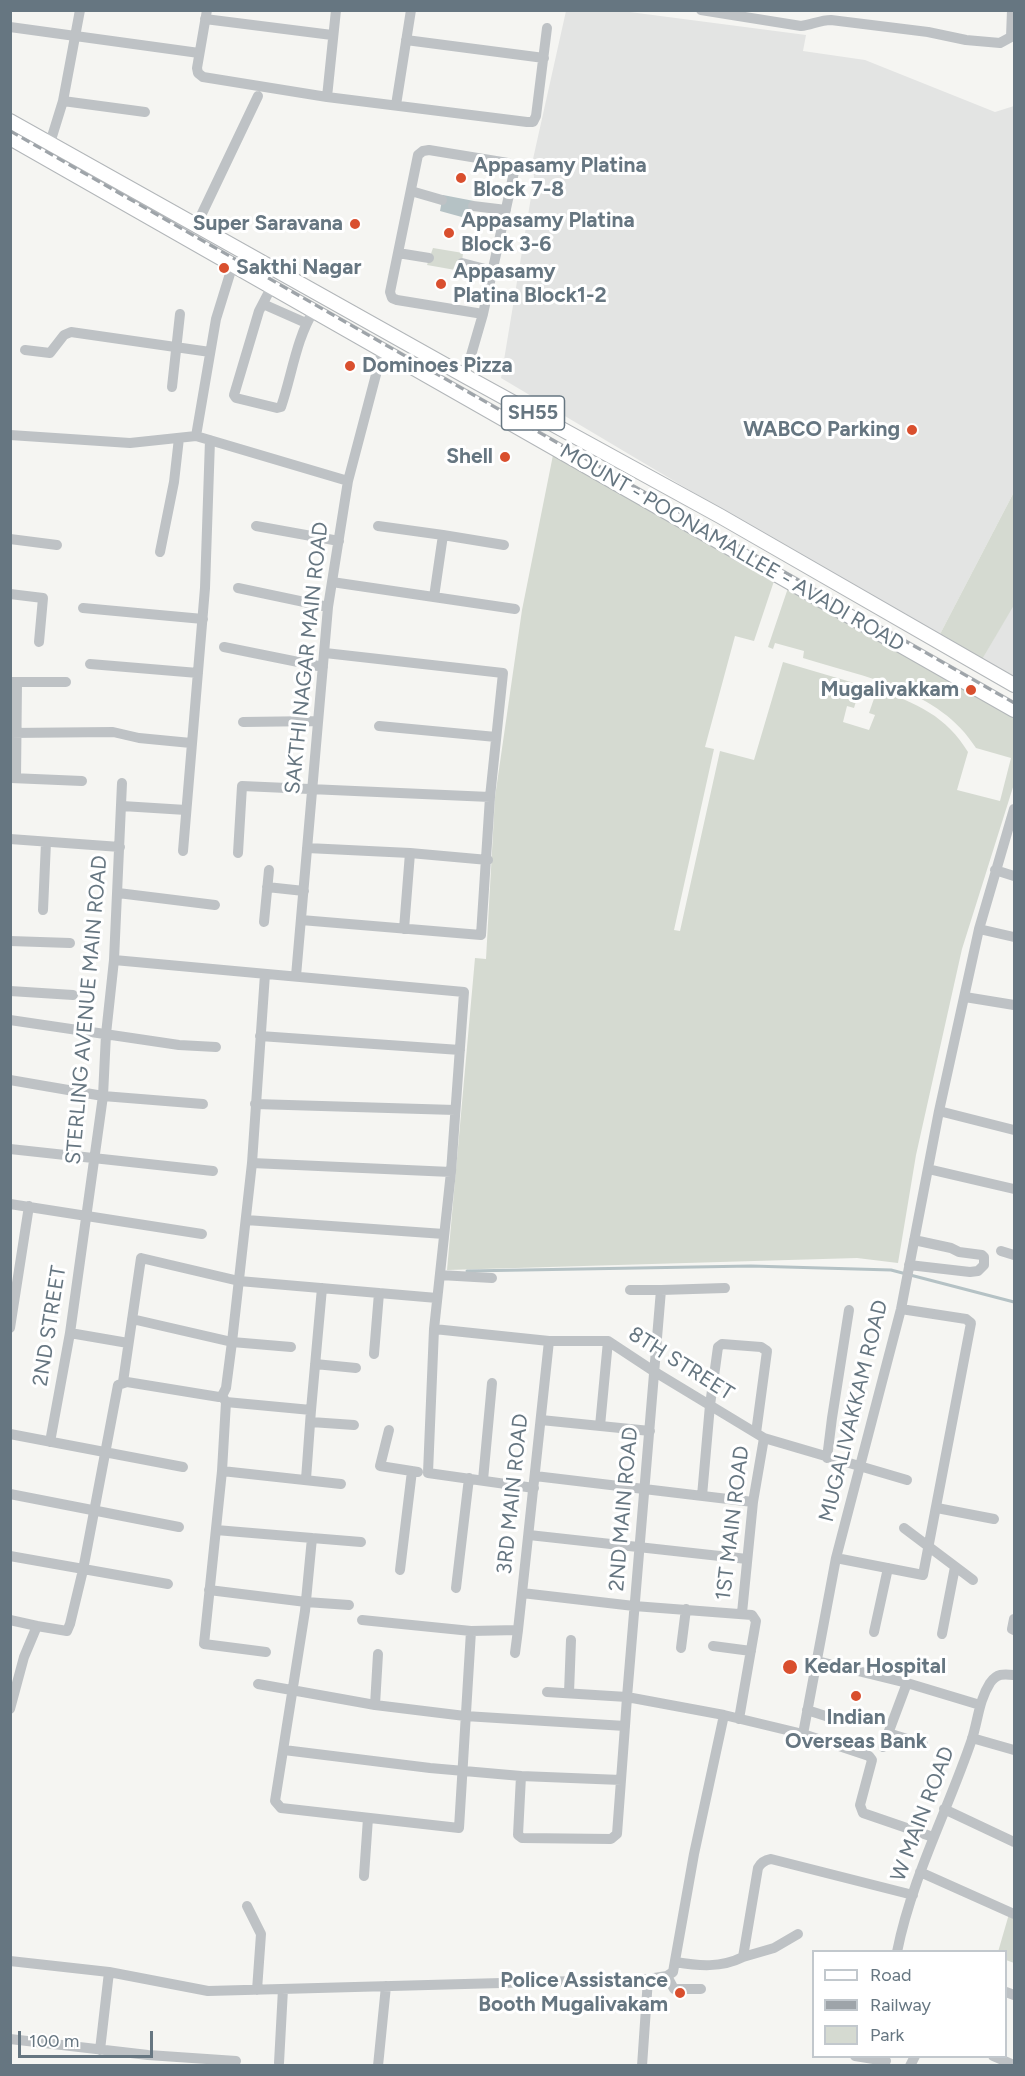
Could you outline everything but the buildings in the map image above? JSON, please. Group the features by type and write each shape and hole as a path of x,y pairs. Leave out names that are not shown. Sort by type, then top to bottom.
{"main road":[{"name":"MOUNT - POONAMALLEE - AVADI ROAD","path":"10,121 46,140 111,186 233,264 1014,710"},
{"name":"MOUNT - POONAMALLEE - AVADI ROAD","path":"10,138 196,226 712,511 1014,686"},
{"path":"34,150 46,140"},
{"path":"799,587 810,567"}],"street":[{"path":"46,140 63,101 80,10"},
{"path":"327,97 336,10"},
{"path":"396,105 411,10"},
{"path":"701,10 801,26 831,20 928,32 966,40 1000,42 1011,37 1012,10"},
{"path":"332,35 206,15 199,53 198,74 203,77 327,97 533,122 536,116 548,28"},
{"path":"10,27 199,53"},
{"path":"406,40 544,58"},
{"path":"196,226 258,96"},
{"path":"63,101 145,112"},
{"path":"465,376 483,314 514,172 508,163 429,150 423,151 418,155 390,292 392,298 483,314"},
{"path":"411,191 442,200"},
{"path":"472,206 506,210"},
{"path":"398,253 429,258"},
{"path":"462,263 493,271"},
{"path":"196,436 216,319 233,264"},
{"path":"272,286 263,304 234,395 236,398 281,407 306,323 314,310"},
{"path":"263,304 306,323"},
{"path":"172,387 180,314"},
{"path":"25,350 50,353 64,335 71,332 210,352"},
{"name":"SAKTHI NAGAR MAIN ROAD","path":"296,976 328,606 348,481 383,348"},
{"path":"10,435 130,443 196,436 348,481"},
{"path":"160,552 174,482 179,438"},
{"path":"183,851 203,620 210,440"},
{"path":"256,526 339,541"},
{"path":"378,526 504,545"},
{"path":"434,597 443,535"},
{"path":"10,539 57,545"},
{"path":"332,582 515,609"},
{"path":"238,588 328,606"},
{"path":"10,594 43,598 39,642"},
{"path":"83,608 203,620"},
{"path":"224,647 324,667"},
{"path":"301,920 481,935 488,860 490,797 503,673 325,653"},
{"path":"90,664 198,674"},
{"path":"66,682 14,682 13,778 82,780"},
{"path":"243,722 318,721"},
{"path":"380,726 496,737"},
{"path":"14,733 113,732 139,738 191,744"},
{"name":"STERLING AVENUE MAIN ROAD","path":"88,1217 103,1096 106,1034 114,960 122,783"},
{"path":"238,853 242,786 490,797"},
{"path":"122,806 186,810"},
{"name":"MUGALIVAKKAM ROAD","path":"803,1734 836,1558 902,1304 939,1112 979,928 1014,814"},
{"path":"10,839 120,848"},
{"path":"43,910 46,842"},
{"path":"307,848 410,853 488,860"},
{"path":"404,929 410,853"},
{"path":"264,922 269,870"},
{"path":"995,870 1014,876"},
{"path":"267,887 303,891"},
{"path":"118,892 215,905"},
{"path":"979,928 1014,937"},
{"path":"10,941 70,943"},
{"path":"114,960 464,992 451,1172 434,1329 428,1473"},
{"path":"265,974 252,1163 224,1399 222,1471 204,1644 266,1652"},
{"path":"10,991 73,995"},
{"path":"965,997 1014,1005"},
{"path":"10,1020 179,1045 216,1047"},
{"path":"260,1036 460,1050"},
{"path":"10,1080 103,1096 203,1104"},
{"path":"255,1104 455,1110"},
{"path":"939,1112 1014,1130"},
{"path":"10,1149 213,1171"},
{"path":"252,1163 451,1172"},
{"path":"928,1169 1014,1189"},
{"path":"10,1204 202,1234"},
{"path":"10,1328 30,1206"},
{"name":"2ND STREET","path":"50,1442 88,1217"},
{"path":"246,1220 444,1234"},
{"path":"909,1266 969,1272 978,1271 984,1265 982,1254 959,1252 914,1239"},
{"path":"1001,1251 1014,1255"},
{"path":"10,1620 67,1631 70,1624 83,1570 116,1388 123,1382 141,1258 239,1281 437,1298"},
{"path":"440,1275 492,1278"},
{"path":"306,1479 322,1288"},
{"path":"630,1290 725,1288"},
{"name":"2ND MAIN ROAD","path":"521,1776 517,1832 522,1838 611,1839 617,1834 661,1290"},
{"path":"374,1354 380,1293"},
{"path":"836,1558 923,1575 971,1323 966,1319 902,1304"},
{"path":"827,1458 849,1310"},
{"path":"132,1319 232,1342 291,1347"},
{"name":"8TH STREET","path":"434,1329 549,1341 608,1341 760,1436 906,1480"},
{"path":"70,1333 128,1343"},
{"name":"3RD MAIN ROAD","path":"549,1341 522,1593 634,1606 752,1615 756,1621 751,1651"},
{"path":"600,1426 608,1341"},
{"name":"1ST MAIN ROAD","path":"710,1405 720,1345 724,1343 763,1348 767,1354 742,1613"},
{"path":"315,1364 356,1368"},
{"path":"123,1382 219,1397 354,1425"},
{"path":"483,1480 492,1383"},
{"path":"702,1496 710,1405"},
{"path":"541,1420 650,1431"},
{"path":"389,1430 380,1466 534,1488"},
{"path":"10,1434 183,1467"},
{"path":"222,1471 341,1484"},
{"path":"400,1570 412,1471"},
{"path":"535,1476 753,1502"},
{"path":"456,1588 469,1478"},
{"path":"10,1494 179,1527"},
{"path":"937,1508 994,1519"},
{"path":"904,1528 973,1580"},
{"path":"216,1530 360,1542"},
{"path":"529,1536 747,1559"},
{"path":"312,1538 306,1602 275,1801 278,1808 459,1828 471,1631"},
{"path":"10,1556 168,1584"},
{"path":"942,1634 955,1567"},
{"path":"874,1632 888,1568"},
{"path":"209,1590 350,1605"},
{"path":"515,1653 522,1593"},
{"path":"681,1648 686,1609"},
{"path":"1014,1619 1012,1629 1014,1630"},
{"path":"362,1620 471,1631 518,1630"},
{"path":"10,1709 24,1658 37,1626"},
{"path":"569,1693 571,1640"},
{"path":"713,1646 751,1651 739,1719"},
{"path":"375,1705 378,1654"},
{"path":"817,1661 907,1683 980,1705"},
{"name":"W MAIN ROAD","path":"897,1950 920,1872 972,1738 980,1705 995,1677 1001,1674 1014,1675"},
{"path":"883,1747 907,1683"},
{"path":"258,1684 375,1705 465,1716 625,1726"},
{"path":"547,1692 627,1697 724,1715 803,1734 869,1756 872,1760 860,1805 863,1813 933,1837"},
{"path":"807,1710 835,1719"},
{"path":"10,1961 109,1972 208,1991 648,1979 667,1976 673,1972 680,1927 724,1715"},
{"path":"888,1733 923,1744"},
{"path":"972,1738 1014,1750"},
{"path":"284,1750 462,1771 621,1780"},
{"path":"944,1809 1014,1842"},
{"path":"364,1876 368,1818"},
{"path":"743,1957 758,1868 767,1860 771,1859 913,1895"},
{"path":"920,1872 1014,1914"},
{"path":"247,1906 261,1934 257,1990"},
{"path":"675,1962 704,1966 732,1963 743,1957 774,1948 798,1934"},
{"path":"100,2050 109,1972"},
{"path":"667,1976 674,1989 701,1989"},
{"path":"642,2066 648,1979"},
{"path":"378,2066 386,1986"},
{"path":"279,2063 283,1989"},
{"path":"10,2039 100,2050 148,2060 236,2061"},
{"path":"868,2058 887,2061"},
{"path":"998,2058 1014,2065"}],"shaded area":[{"path":"566,11 622,11 806,35 803,51 865,60 995,112 1014,106 1014,492 938,638 501,378 534,179 533,159"},
{"path":"443,195 474,201 469,219 440,211"},
{"path":"1014,603 1014,683 980,663"}],"green space":[{"path":"433,248 463,253 461,271 427,265"},
{"path":"553,455 774,581 754,641 735,636 705,747 714,749 674,930 680,931 720,751 754,760 783,662 861,685 854,708 847,706 843,722 869,730 875,715 869,713 877,690 929,712 950,729 968,752 957,790 1000,801 1011,758 976,748 961,728 942,712 899,688 803,658 804,651 775,643 773,649 768,647 788,588 1014,717 1014,784 962,949 916,1155 898,1263 857,1258 447,1270 475,958 486,959 495,797 522,610"},
{"path":"1014,492 1014,605 980,663 938,638"},
{"path":"1009,1914 1014,1916 1014,1963 1007,1960 1007,1950 999,1950"}],"waterway":[{"path":"467,1271 751,1266 891,1270 1014,1302"}],"railway":[{"path":"10,131 1014,703"}],"place":[{"name":"Appasamy Platina Block 7-8","path":"461,178"},
{"name":"Super Saravana","path":"355,224"},
{"name":"Appasamy Platina Block 3-6","path":"449,233"},
{"name":"Sakthi Nagar","path":"224,268"},
{"name":"Appasamy Platina Block1-2","path":"441,284"},
{"name":"Dominoes Pizza","path":"350,366"},
{"name":"WABCO Parking","path":"912,430"},
{"name":"Shell","path":"505,457"},
{"name":"Mugalivakkam","path":"971,690"},
{"name":"Kedar Hospital","path":"790,1667"},
{"name":"Indian Overseas Bank","path":"856,1696"},
{"name":"Police Assistance Booth Mugalivakam","path":"680,1993"}]}
